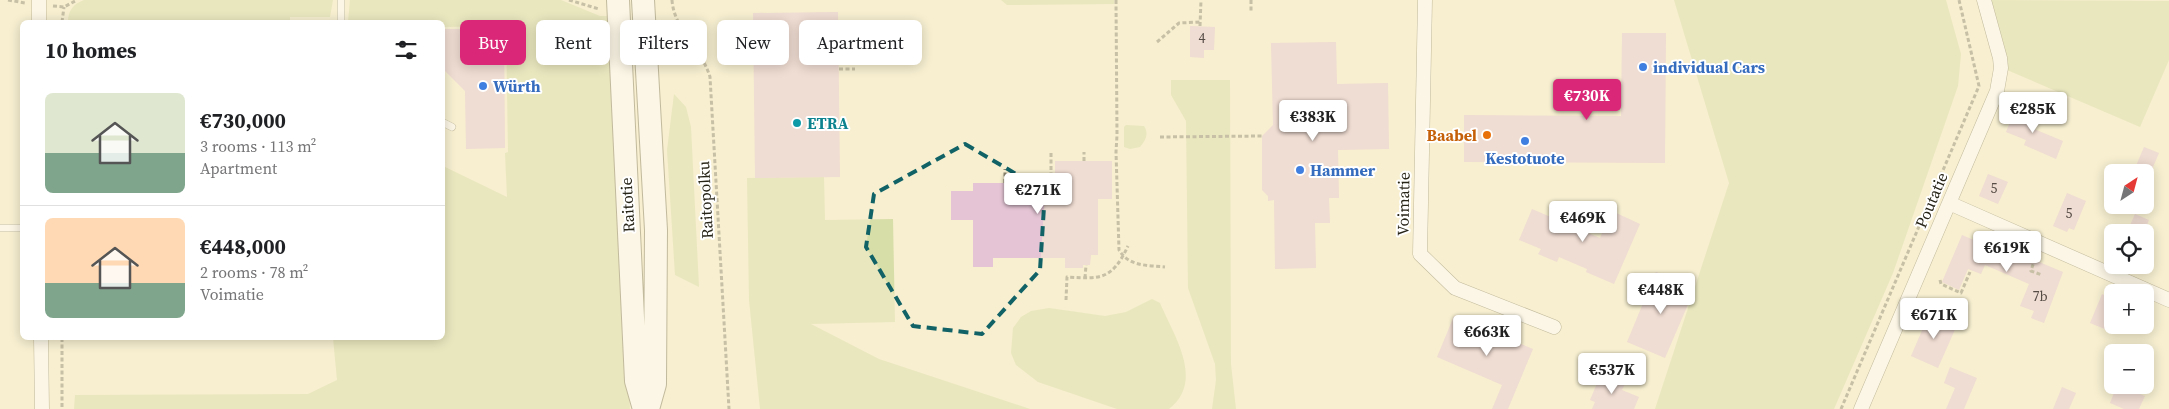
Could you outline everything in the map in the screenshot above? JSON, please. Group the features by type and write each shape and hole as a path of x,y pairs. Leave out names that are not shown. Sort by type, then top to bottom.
{"main road":[{"name":"Raitotie","path":"618,0 636,381 644,409"},
{"name":"Raitotie","path":"643,0 656,230 655,384 648,409"}],"street":[{"path":"39,0 39,20"},
{"name":"Voimatie","path":"1425,0 1420,254 1455,288 1554,327"},
{"name":"Poutatie","path":"1861,409 1997,91 2000,80 2000,58 1984,0"},
{"path":"1949,203 2169,300"},
{"path":"41,340 42,409"}],"lane":[{"path":"340,0 341,20"},
{"path":"445,124 452,127"},
{"path":"0,228 20,228"}],"path":[{"name":"Raitopolku","path":"673,0 678,22 702,56 710,77 729,409"},
{"path":"1116,0 1119,250 1123,257 1133,263 1165,267"},
{"path":"1157,42 1179,22 1200,24 1201,0"},
{"path":"1251,0 1251,12"},
{"path":"1841,409 1979,86 1959,0"},
{"path":"62,20 64,6"},
{"path":"839,69 855,69"},
{"path":"1160,137 1262,136"},
{"path":"1051,151 1051,183"},
{"path":"1084,152 1084,161"},
{"path":"1005,169 1005,183"},
{"path":"1066,300 1067,277 1100,278 1117,265 1128,246"},
{"path":"2033,253 2036,260 2031,271 2042,275"},
{"path":"1085,278 1086,265"},
{"path":"1940,280 1942,284 1961,293 1970,272"},
{"path":"62,340 62,409"}],"highlighted area":[{"path":"965,144 1045,191 1040,270 982,334 913,326 866,247 874,194"}],"green space":[{"path":"84,0 333,0 330,17 290,17 290,20 68,20 72,8"},
{"path":"350,0 561,0 600,16 609,16 609,20 536,20 536,65 610,65 610,35 630,409 74,409 75,395 308,394 337,380 333,340 445,340 445,167 507,197 505,153 508,152 507,65 526,65 526,20 460,20 460,27 445,27 445,20 348,20"},
{"path":"1001,0 1114,0 1114,4 1007,5"},
{"path":"1674,0 1946,0 1961,54 1958,86 1893,273 1834,409 1655,409 1729,183"},
{"path":"1990,0 2169,1 2169,60 2140,127 2007,70 2005,48"},
{"path":"1171,80 1230,80 1231,364 1236,409 1212,409 1216,380 1215,364 1188,288 1186,121 1171,95"},
{"path":"674,94 686,107 691,127 699,287 675,275 667,150"},
{"path":"1126,125 1144,126 1146,137 1140,147 1130,149 1124,147 1124,127"},
{"path":"824,177 825,220 893,219 895,322 811,324 879,359 1030,409 760,409 749,300 747,178"},
{"path":"1152,299 1160,303 1178,344 1186,372 1185,385 1180,398 1169,409 1117,409 1038,382 1016,365 1011,353 1013,328 1021,317 1031,311 1049,308 1105,316 1126,312"}],"building":[{"name":"ETRA","path":"838,12 838,20 799,20 799,65 839,65 840,177 755,178 754,65 789,65 789,20 753,20 753,13"},
{"path":"1190,26 1215,27 1214,50 1204,50 1204,58 1190,57"},
{"name":"Würth","path":"445,29 460,29 460,65 504,65 505,148 466,149 465,91 445,71"},
{"path":"1622,33 1666,33 1665,163 1464,162 1464,115 1621,116"},
{"name":"Hammer","path":"1336,42 1337,84 1388,83 1389,149 1338,150 1339,198 1329,198 1330,223 1315,223 1316,268 1275,269 1274,200 1268,201 1268,196 1262,190 1262,136 1273,125 1271,43"},
{"path":"2016,107 2039,116 2034,129 2063,141 2056,159 2024,145 2026,140 2006,132"},
{"path":"2144,147 2159,153 2154,165 2137,164"},
{"path":"1055,161 1112,161 1112,199 1098,199 1098,255 1091,255 1090,265 1083,265 1083,268 1065,268 1065,258 993,258 993,267 973,267 973,220 951,220 951,191 973,191 973,183 1055,183"},
{"path":"1988,174 2008,182 1998,204 1979,196"},
{"path":"2067,193 2086,201 2074,230 2069,228 2067,232 2053,226"},
{"path":"1532,209 1600,238 1612,211 1640,224 1614,284 1586,272 1587,269 1559,257 1557,262 1538,254 1541,249 1519,240"},
{"path":"2135,214 2149,220 2147,224 2131,224"},
{"path":"1962,235 2009,255 2011,250 2063,272 2044,323 2031,318 2034,311 2020,306 2029,284 1985,265 1981,274 1968,269 1959,290 1942,282"},
{"path":"1656,272 1695,288 1665,358 1627,342"},
{"path":"2102,294 2104,295 2104,329 2090,323"},
{"path":"1930,312 1957,325 1938,368 1911,356"},
{"path":"1454,316 1533,349 1508,409 1492,409 1502,385 1437,357"},
{"path":"1950,367 1977,378 1964,409 1946,409 1955,388 1944,383"},
{"path":"1601,374 1625,384 1622,390 1639,397 1634,409 1592,409 1595,402 1590,400"},
{"path":"2062,387 2076,393 2069,409 2053,409"},
{"path":"2114,394 2140,394 2145,396 2139,409 2124,409 2110,403"}],"place":[{"name":"individual Cars","path":"1643,67"},
{"name":"Würth","path":"483,86"},
{"name":"ETRA","path":"797,123"},
{"name":"Baabel","path":"1487,135"},
{"name":"Kestotuote","path":"1525,141"},
{"name":"Hammer","path":"1300,170"}]}
